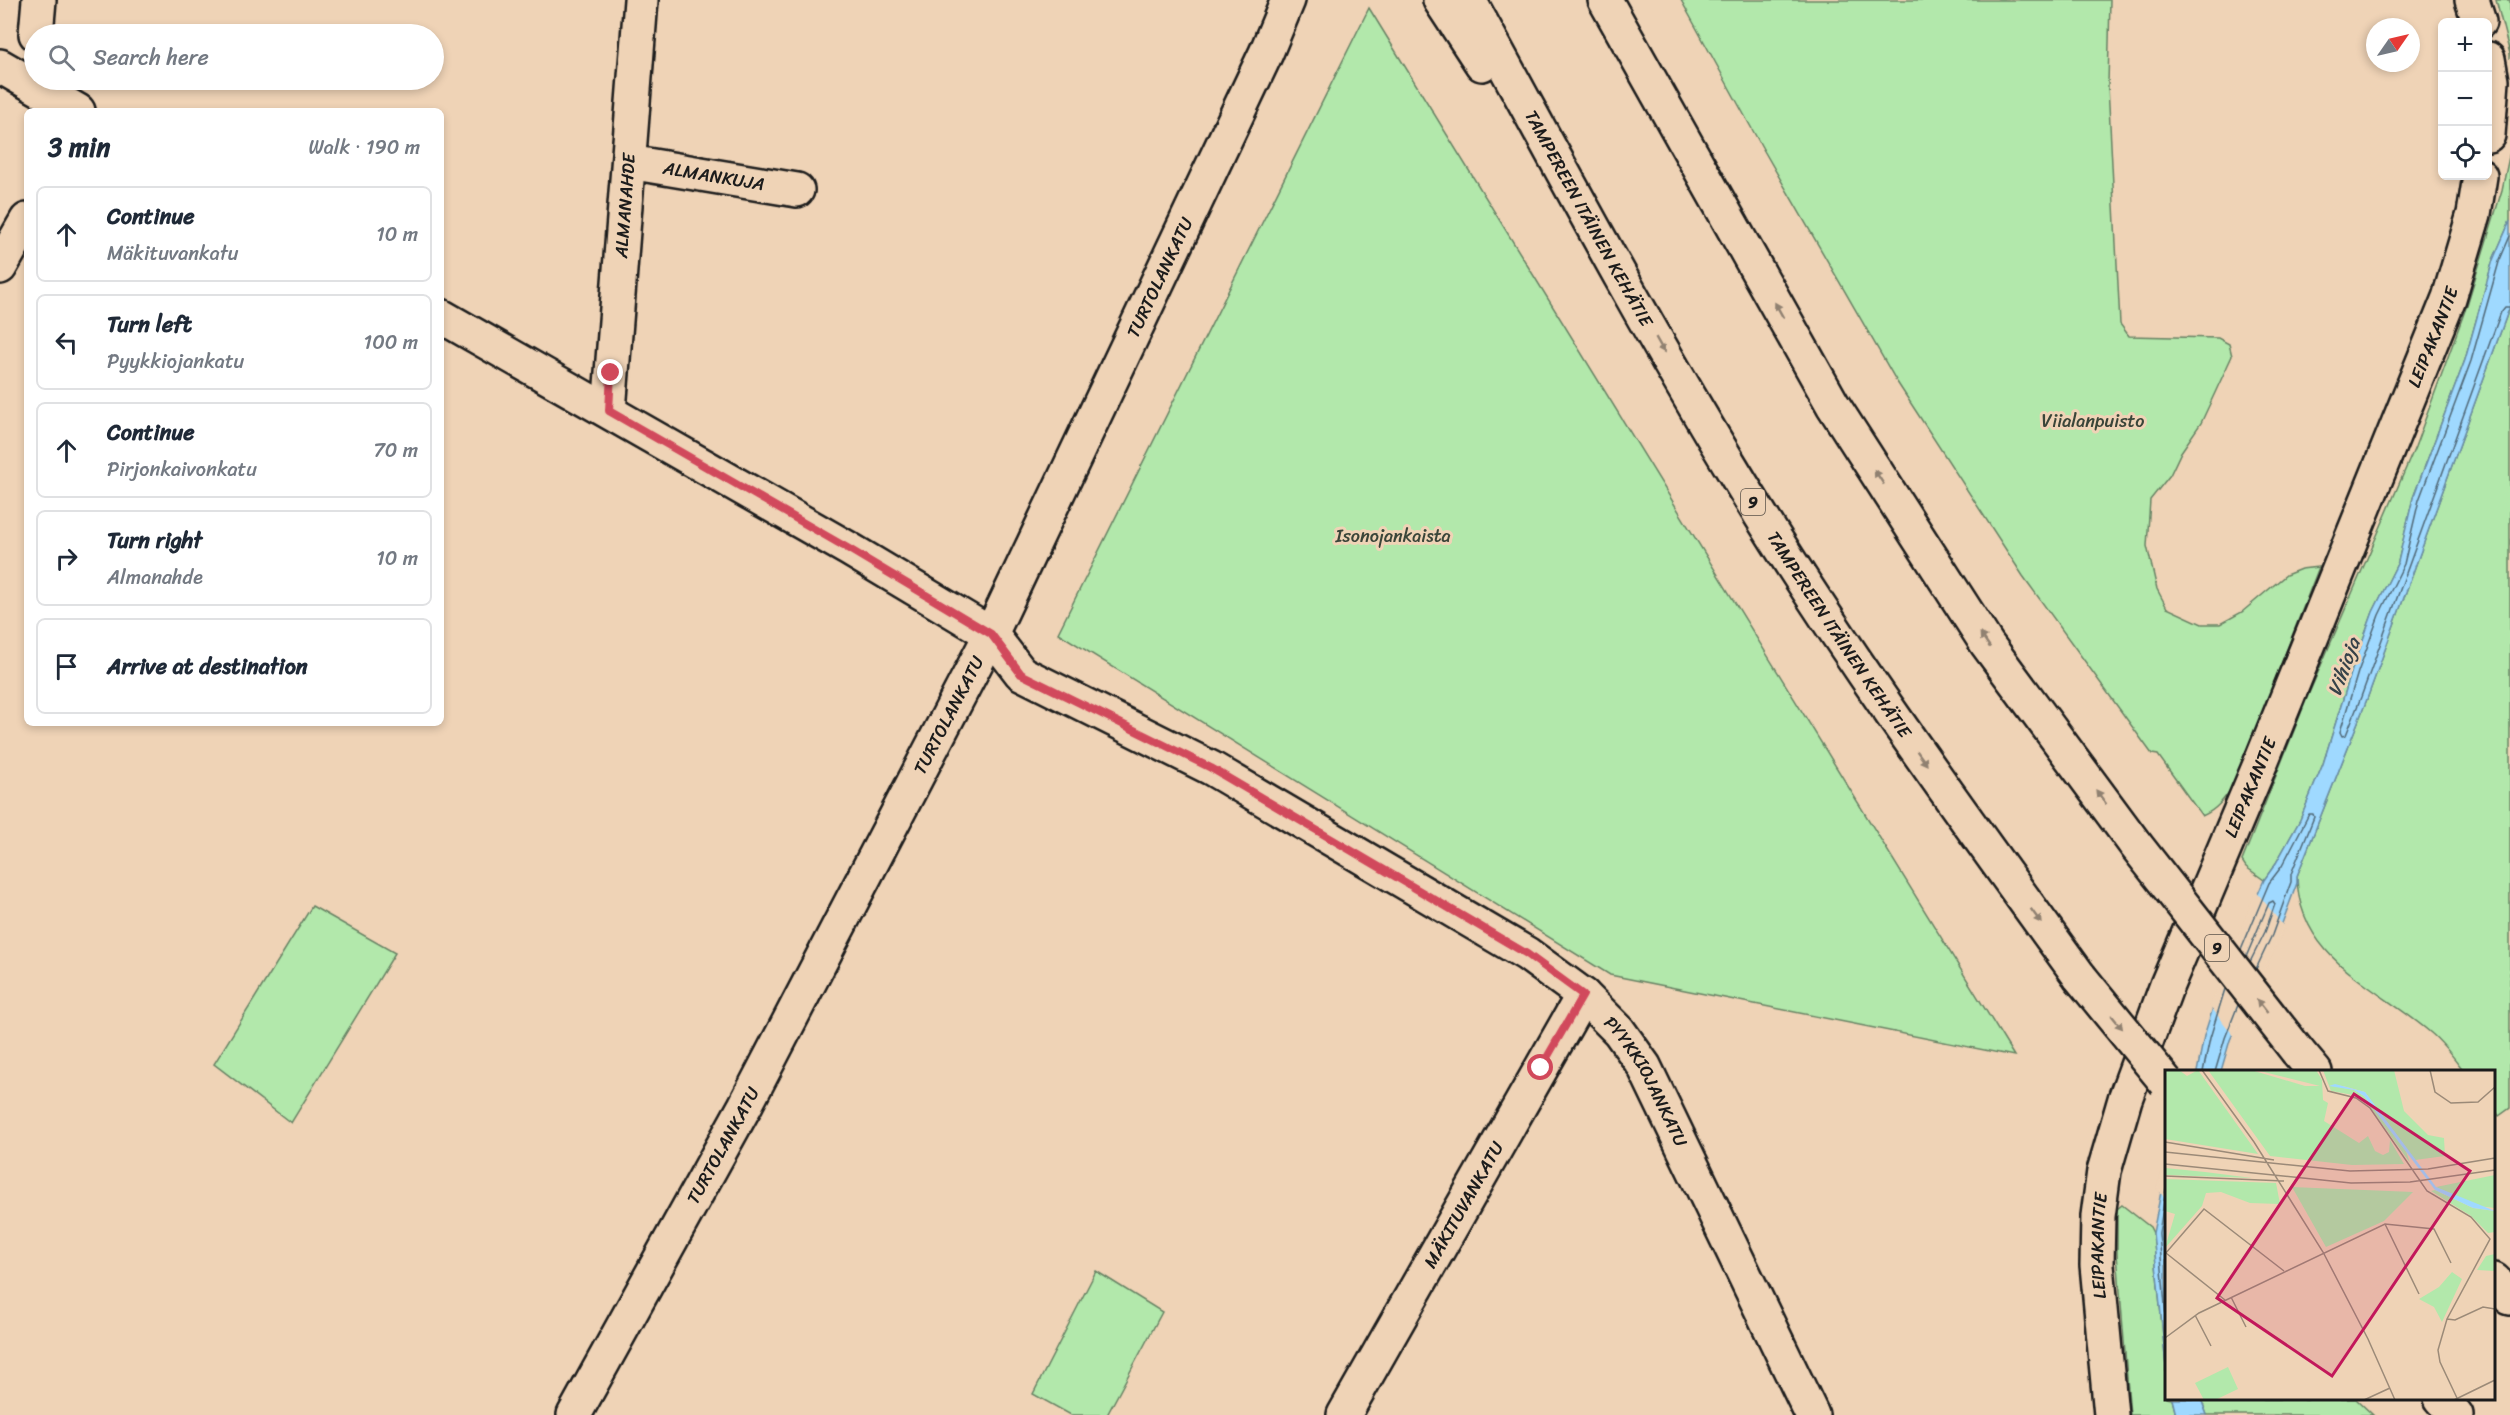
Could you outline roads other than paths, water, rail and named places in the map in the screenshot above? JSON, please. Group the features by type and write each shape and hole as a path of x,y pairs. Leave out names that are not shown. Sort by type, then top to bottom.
{"main road":[{"path":"37,24 39,0"},
{"name":"ALMANAHDE","path":"609,411 641,0"},
{"name":"TURTOLANKATU","path":"574,1415 745,1106 991,634 1266,53 1288,0"},
{"path":"1440,0 1610,260"},
{"name":"TAMPEREEN ITÄINEN KEHÄTIE","path":"1469,0 1610,260 1740,482 1893,718 2080,976 2165,1081"},
{"name":"9","path":"1605,0 1833,405 1987,644 2135,844 2306,1062"},
{"path":"1611,0 1631,48"},
{"path":"2472,0 2478,18"},
{"path":"0,66 24,80"},
{"path":"2488,126 2492,81 2490,72"},
{"path":"41,90 73,108"},
{"name":"ALMANKUJA","path":"629,162 797,190"},
{"name":"LEIPAKANTIE","path":"2111,1415 2097,1265 2098,1226 2104,1171 2125,1099 2167,986 2449,298 2474,214 2479,180"},
{"path":"0,267 24,225"},
{"path":"444,318 849,549 991,634"},
{"name":"PYYKKIOJANKATU","path":"991,634 1021,674 1211,768 1527,954 1583,995 1619,1031 1644,1066 1812,1415"},
{"name":"MÄKITUVANKATU","path":"1344,1415 1583,995"},
{"path":"2495,1282 2510,1298"},
{"path":"2443,1400 2456,1415"}],"water":[{"path":"2510,221 2510,306 2367,699 2297,876 2297,883 2277,937 2230,1040 2221,1070 2197,1070 2204,1036 2238,940 2264,880 2300,820 2323,764 2352,670 2373,612 2398,562 2413,498 2465,360 2493,260"},
{"path":"2165,1171 2165,1357 2153,1233"},
{"path":"2172,1400 2201,1400 2207,1415 2176,1415"}],"park label":[{"name":"Viialanpuisto","path":"2093,421"},
{"name":"Isonojankaista","path":"1393,536"}],"water label":[{"name":"Vihioja","path":"2344,667"}]}
